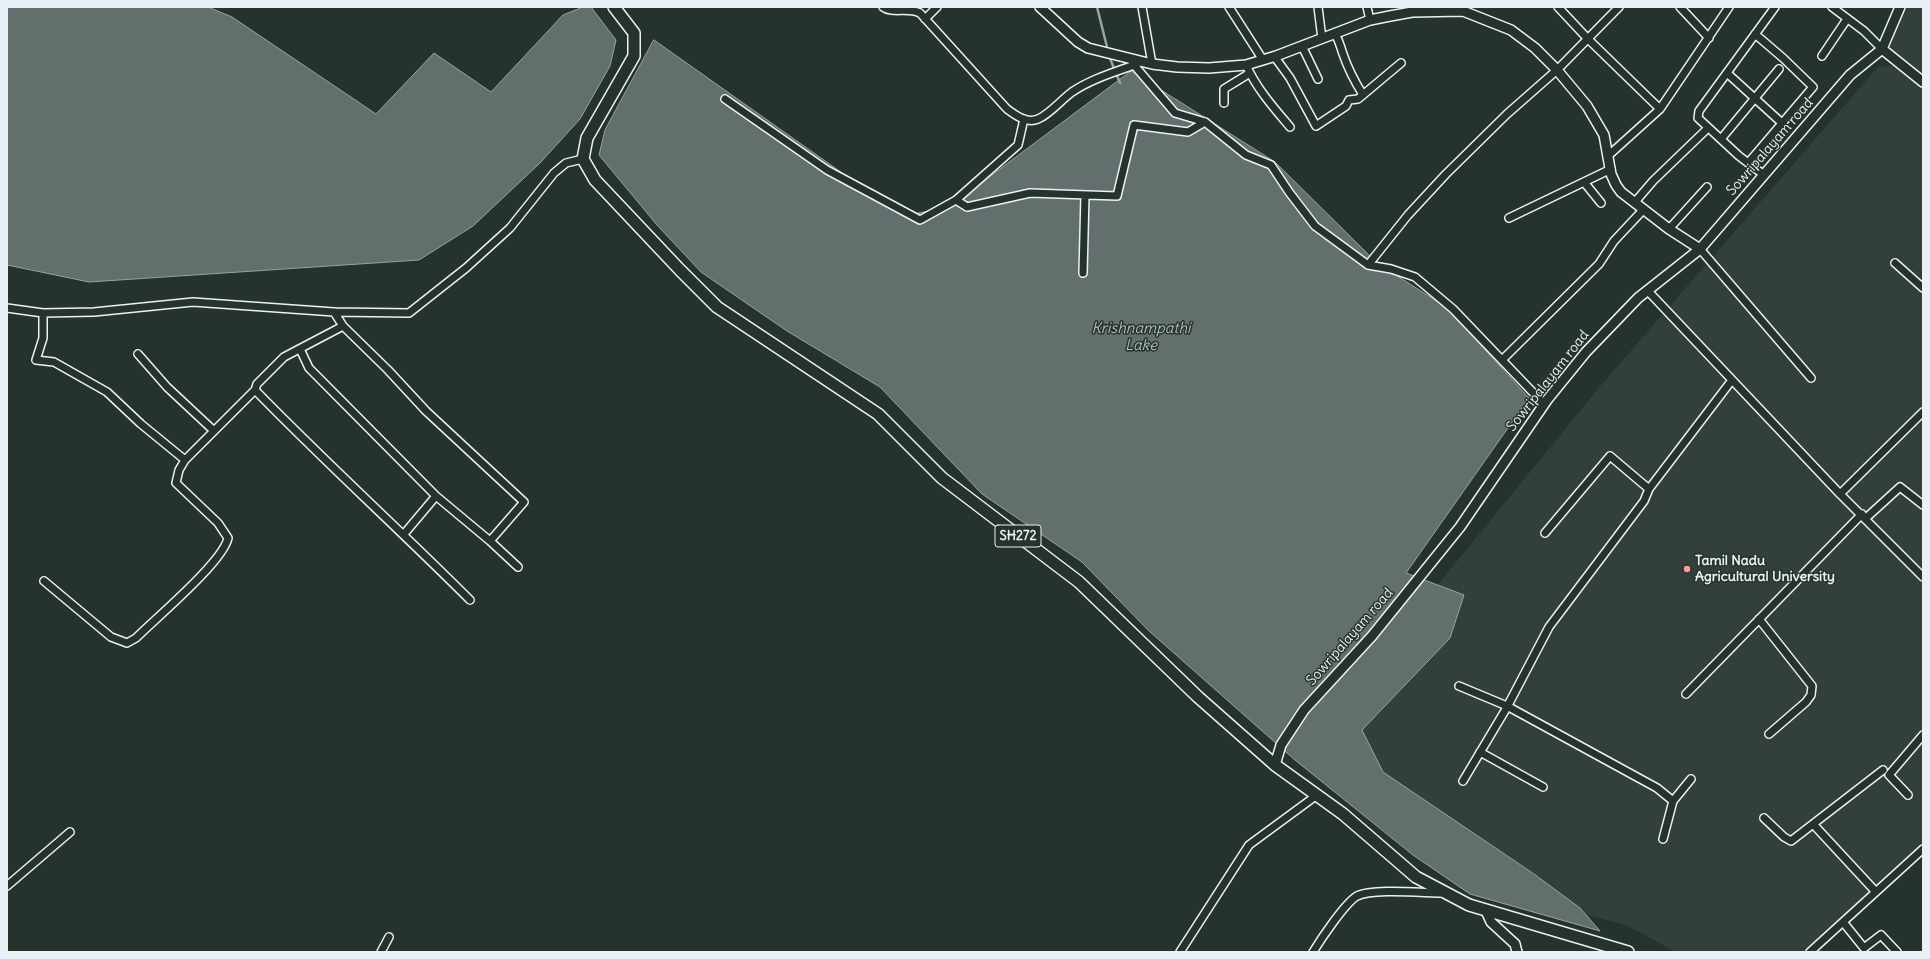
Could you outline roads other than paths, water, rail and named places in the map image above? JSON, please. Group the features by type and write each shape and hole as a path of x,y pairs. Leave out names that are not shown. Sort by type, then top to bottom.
{"main road":[{"path":"583,159 587,138 634,56 634,33 614,7"},
{"name":"SH272","path":"583,159 595,180 717,307 878,414 942,478 1079,582 1198,696 1274,765 1343,814 1416,877 1469,905 1628,952"}],"street":[{"path":"883,7 886,9 908,8 920,13 1007,109 1020,119 1038,119 1072,92 1095,80 1134,65 1152,64 1248,69"},
{"path":"925,19 937,7"},
{"path":"1040,7 1078,42 1088,48 1123,58 1134,65 1175,113 1206,122 1246,155 1271,165 1315,226 1368,265 1391,269 1415,277 1453,309 1544,404"},
{"path":"1142,7 1152,64"},
{"path":"1229,7 1263,60"},
{"path":"1318,7 1322,39"},
{"path":"1367,7 1370,20"},
{"path":"1558,7 1587,38 1660,109"},
{"path":"1368,265 1408,215 1446,174 1507,114 1557,70 1619,7"},
{"path":"1680,7 1709,38"},
{"path":"1609,155 1660,109 1729,7"},
{"path":"1764,175 1749,162 1739,156 1698,118 1699,111 1775,7"},
{"path":"1832,7 1864,31 1882,49 1923,82"},
{"name":"Sowripalayam road","path":"1274,765 1281,745 1304,710 1372,636 1460,527 1544,404 1586,352 1616,319 1647,290 1700,248 1850,75 1882,49 1900,7"},
{"path":"1224,103 1224,89 1248,69 1263,60 1370,20 1412,9 1466,9 1511,30 1535,48 1557,70 1587,106 1604,135 1611,170 1616,185 1621,192 1669,229 1700,248 1811,378"},
{"path":"1822,56 1847,19"},
{"path":"1335,34 1340,42 1342,52 1353,77 1363,95"},
{"path":"1749,162 1813,87 1784,58 1755,34"},
{"path":"1302,46 1318,79"},
{"path":"1274,56 1290,78 1316,126 1346,106 1349,100 1358,99 1401,63"},
{"path":"1248,69 1264,97 1290,127"},
{"path":"1721,139 1779,70"},
{"path":"1727,73 1783,124"},
{"path":"725,99 827,170 920,220 956,200 1018,145 1024,119"},
{"path":"956,200 967,207 1030,193 1117,196 1134,126 1188,132 1206,122"},
{"path":"1635,202 1653,181 1708,128"},
{"path":"7,308 43,313 94,312 193,302 334,312 409,313 466,268 510,228 554,173 566,163 583,159"},
{"path":"1509,218 1611,170"},
{"path":"1584,182 1601,203"},
{"path":"1669,229 1707,187"},
{"path":"1083,272 1085,195"},
{"path":"1502,360 1599,264 1614,242 1644,209"},
{"path":"1895,263 1923,288"},
{"path":"1647,290 1840,494 1864,516 1923,577"},
{"path":"334,312 342,326 388,370 426,411 524,502 490,541"},
{"path":"43,313 43,338 36,360 54,362 107,392 141,424 185,460"},
{"path":"44,581 111,637 127,643 136,638 211,566 227,543 228,538 218,522 176,483 179,470 185,460 255,390 257,384 284,357 342,326"},
{"path":"300,349 309,368 436,496 490,541 518,567"},
{"path":"138,354 167,387 214,430"},
{"path":"1463,781 1507,706 1549,627 1644,501 1649,489 1732,380"},
{"path":"255,390 300,436 404,534 470,600"},
{"path":"1840,494 1923,412"},
{"path":"1545,533 1610,456 1649,489"},
{"path":"1686,694 1759,619 1864,516 1900,486 1923,505"},
{"path":"404,534 436,496"},
{"path":"1759,619 1812,686 1811,695 1806,702 1769,734"},
{"path":"1460,686 1507,706 1657,788 1673,801"},
{"path":"1908,795 1889,775 1923,735"},
{"path":"1480,752 1543,787"},
{"path":"1764,818 1784,837 1791,841 1883,770"},
{"path":"1663,839 1673,801 1691,779"},
{"path":"1180,952 1249,845 1317,795"},
{"path":"1812,824 1876,892"},
{"path":"7,886 70,832"},
{"path":"1810,952 1923,849"},
{"path":"1313,952 1345,908 1357,896 1372,893 1444,893"},
{"path":"1486,911 1491,922 1515,944 1517,952"},
{"path":"1843,922 1863,950 1881,935 1897,952"},
{"path":"381,952 389,937"}],"water":[{"path":"7,7 208,7 232,17 376,114 434,53 491,92 563,15 583,7 591,7 616,40 610,66 580,119 540,163 473,226 419,260 89,282 7,265"},
{"name":"Krishnampathi Lake","path":"654,40 903,216 949,207 1131,71 1275,162 1377,263 1446,307 1529,398 1406,573 1464,595 1450,638 1362,730 1383,772 1534,874 1580,908 1600,931 1470,894 1413,855 1295,760 1149,631 1082,562 982,494 880,387 787,331 701,272 657,225 599,155 605,130"}],"waterway":[{"path":"1097,7 1108,51"},
{"path":"1109,56 1120,83"}],"place":[{"name":"Tamil Nadu Agricultural University","path":"1687,569"}]}
